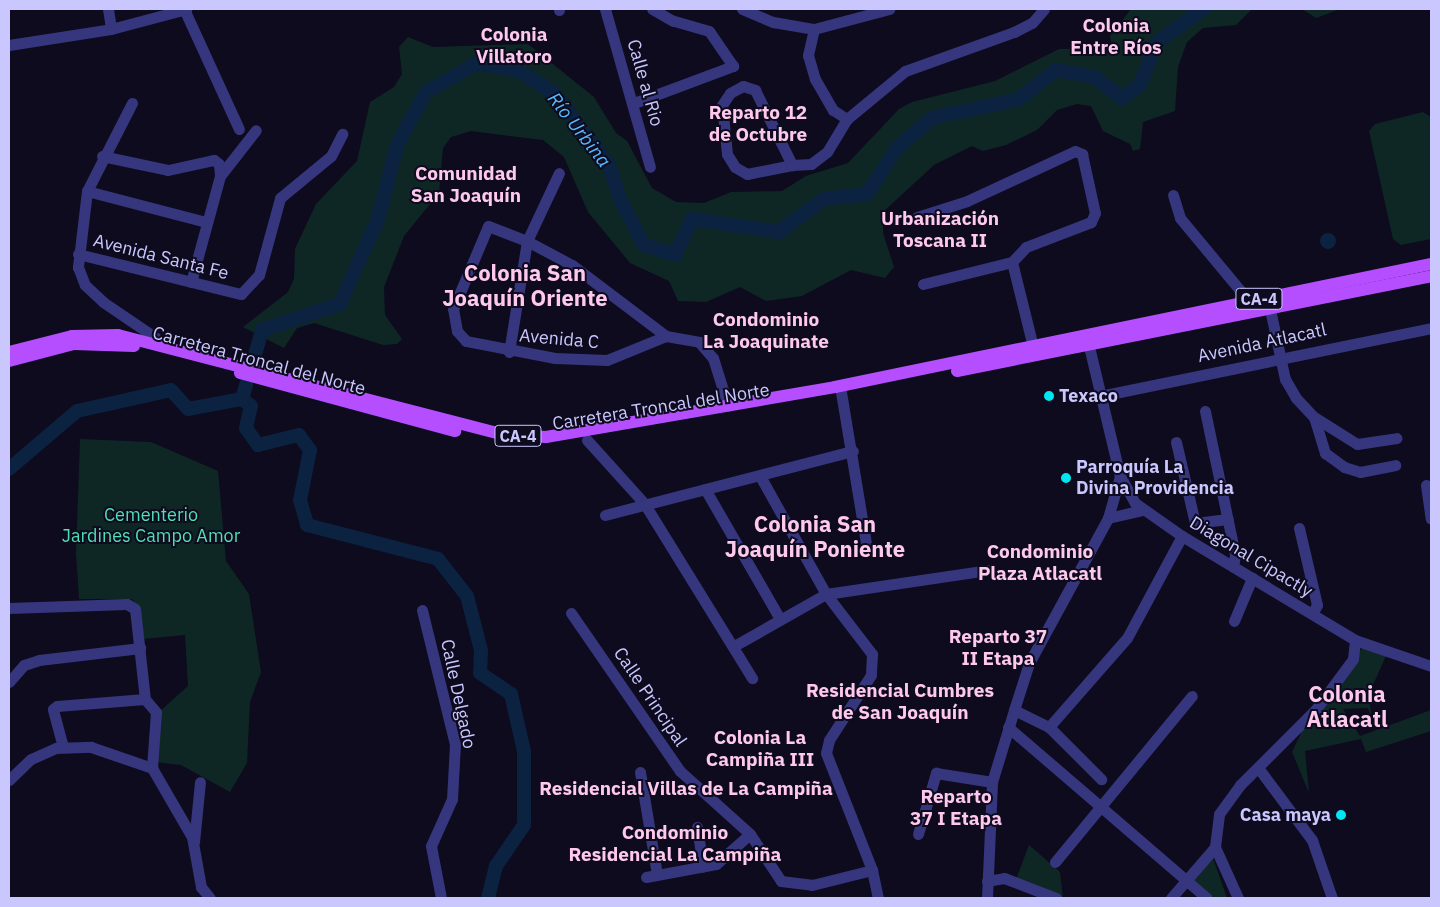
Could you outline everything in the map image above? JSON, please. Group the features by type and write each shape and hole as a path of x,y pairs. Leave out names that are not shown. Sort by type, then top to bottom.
{"main road":[{"name":"CA-4","path":"1088,341 1268,303 1431,264"},
{"name":"CA-4","path":"1088,341 1249,302 1268,303 1431,276"},
{"name":"Carretera Troncal del Norte","path":"9,352 86,334 118,335 168,346 501,434 546,437 728,406 840,390 1033,347 1088,341"},
{"name":"Carretera Troncal del Norte","path":"9,361 62,346 124,344 469,435 534,444 588,440 1088,341"}],"street":[{"path":"108,9 111,29"},
{"path":"9,45 111,29 185,9 239,129"},
{"name":"Calle al Rio","path":"605,9 634,104 650,167"},
{"path":"634,104 733,66 709,31 673,21 652,9"},
{"path":"742,9 773,22 814,29 889,9"},
{"path":"792,165 755,90 743,86 730,93 722,105 727,154 735,168 747,174 819,161 847,119 905,71 1014,32 1032,23 1044,9"},
{"path":"814,29 808,55 815,79 833,110 847,119"},
{"path":"132,103 102,156 88,191 78,254 78,271 90,290 168,346"},
{"path":"191,282 220,176 256,130"},
{"name":"Avenida Santa Fe","path":"78,254 236,295 250,288 259,275 280,198 331,156 342,134"},
{"path":"917,218 967,202 1079,152 1091,189 1095,213 1092,222 1026,248 1012,262 923,284"},
{"path":"102,156 168,170 214,160 220,176"},
{"path":"509,352 528,241 559,173"},
{"path":"88,191 206,222"},
{"path":"1173,195 1180,218 1249,302"},
{"name":"Avenida C","path":"528,241 488,226 454,304 454,324 466,341 509,352 600,361 666,336"},
{"path":"528,241 572,265 666,336 689,338 706,348 718,370 728,406"},
{"path":"1012,262 1033,347"},
{"path":"1268,303 1279,357 1291,391 1314,417 1359,445 1397,438"},
{"name":"Avenida Atlacatl","path":"1100,396 1279,357 1431,328"},
{"name":"Diagonal Cipactly","path":"1088,341 1120,476 1143,510 1182,536 1355,640 1431,666"},
{"path":"840,390 853,451 866,543"},
{"path":"1205,411 1235,555 1233,567"},
{"path":"1314,417 1325,453 1344,467 1360,472 1395,465"},
{"path":"588,440 644,503 752,678"},
{"path":"1176,442 1195,523 1228,519"},
{"path":"604,515 644,503 760,476 853,451"},
{"path":"760,476 826,594 872,654 871,675 829,740 826,753 872,870 878,898"},
{"path":"987,898 992,782 1008,728 1029,663 1108,518 1120,476"},
{"path":"1426,485 1431,514"},
{"path":"705,489 780,618"},
{"path":"1108,518 1143,510"},
{"path":"1300,528 1316,605 1312,614"},
{"path":"1049,727 1127,638 1182,536"},
{"path":"734,646 780,618 826,594 989,570"},
{"path":"1234,622 1252,578"},
{"path":"9,608 127,604 138,616 145,699 156,712 152,768 194,842"},
{"name":"Calle Delgado","path":"422,610 455,744 452,799 431,846 441,898"},
{"name":"Calle Principal","path":"571,613 683,776 750,834 785,884 812,886 872,870"},
{"path":"1238,898 1215,847 1215,828 1224,802 1321,702 1353,659 1355,640"},
{"path":"9,682 24,665 39,660 140,648"},
{"path":"1055,862 1192,696"},
{"path":"63,747 53,709 57,706 145,699"},
{"path":"1014,710 1049,727 1101,779"},
{"path":"1008,728 1206,898"},
{"path":"9,780 31,760 63,747 91,747 152,768"},
{"path":"1258,769 1312,840 1332,898"},
{"path":"640,772 651,876 716,864 750,834"},
{"path":"918,834 936,773 992,782"},
{"path":"200,782 194,842 201,887 210,898"},
{"path":"698,827 703,867"},
{"path":"1171,898 1215,847"},
{"path":"987,881 1004,878 1056,898"}],"green space":[{"path":"1131,9 1252,9 1236,25 1203,28 1187,42 1178,67 1175,111 1143,122 1140,149 1133,151 1130,144 1103,131 1091,106 1077,104 1057,110 1037,130 1006,145 983,151 972,146 934,165 883,212 883,233 894,267 885,278 851,270 802,296 766,301 740,287 706,302 678,301 669,281 630,263 588,212 564,157 543,140 471,131 451,137 443,148 439,193 404,236 384,287 385,315 402,339 397,344 383,345 314,323 297,328 284,348 243,327 288,292 294,279 295,249 316,204 357,161 370,102 394,87 402,74 399,47 408,37 433,47 528,44 594,97 616,133 627,141 652,188 676,202 704,203 731,192 782,191 806,176 848,163 899,109 912,102 995,81 1059,49 1101,48 1113,54 1110,36"},
{"path":"1302,9 1340,9 1316,18"},
{"path":"1423,112 1431,117 1431,239 1401,245 1393,239 1369,131 1375,124"},
{"name":"Cementerio Jardines Campo Amor","path":"80,439 151,442 218,471 226,561 249,594 261,672 250,702 247,763 230,792 181,765 155,762 159,712 188,686 185,635 143,639 140,609 132,599 79,599 76,553"},
{"path":"1363,647 1386,656 1368,696 1374,726 1368,708 1343,709 1360,736 1431,710 1431,731 1366,752 1361,739 1305,751 1309,793 1292,752 1307,721"},
{"path":"1029,845 1060,872 1063,898 1015,882"},
{"path":"1213,858 1227,898 1211,898 1192,883"}],"water":[{"path":"1328,233 1334,235 1336,241 1334,247 1328,249 1322,247 1320,241 1322,235"}],"waterway":[{"name":"Río Urbina","path":"254,358 262,330 340,304 378,219 397,145 426,92 477,63 519,71 554,93 609,165 621,201 644,245 675,255 692,219 779,232 824,199 867,194 897,148 932,118 1019,99 1056,70 1095,77 1122,98 1140,85 1156,43 1203,9"},
{"name":"Río Urbina","path":"242,399 246,385"},
{"path":"9,469 77,411 171,390 188,409 242,399"},
{"path":"242,399 251,406 246,428 258,445 299,435 310,450 300,500 307,525 438,559 467,596 481,650 480,673 511,694 524,751 524,825 496,866 488,898"}],"place":[{"name":"Texaco","path":"1049,396"},
{"name":"Parroquía La Divina Providencia","path":"1066,478"},
{"name":"Casa maya","path":"1341,815"}],"district":[{"name":"Colonia Entre Ríos","path":"1116,37"},
{"name":"Colonia Villatoro","path":"514,46"},
{"name":"Reparto 12 de Octubre","path":"758,124"},
{"name":"Comunidad San Joaquín","path":"466,185"},
{"name":"Urbanización Toscana II","path":"940,230"},
{"name":"Colonia San Joaquín Oriente","path":"525,284"},
{"name":"Condominio La Joaquinate","path":"766,331"},
{"name":"Colonia San Joaquín Poniente","path":"815,536"},
{"name":"Condominio Plaza Atlacatl","path":"1040,563"},
{"name":"Reparto 37 II Etapa","path":"998,648"},
{"name":"Residencial Cumbres de San Joaquín","path":"900,702"},
{"name":"Colonia Atlacatl","path":"1347,706"},
{"name":"Colonia La Campiña III","path":"760,749"},
{"name":"Residencial Villas de La Campiña","path":"686,789"},
{"name":"Reparto 37 I Etapa","path":"956,808"},
{"name":"Condominio Residencial La Campiña","path":"675,844"}]}
